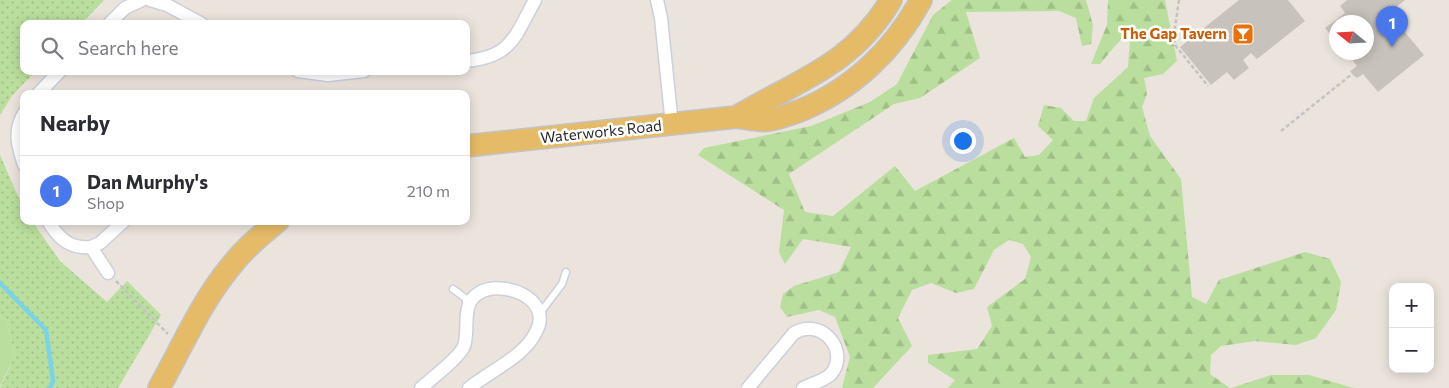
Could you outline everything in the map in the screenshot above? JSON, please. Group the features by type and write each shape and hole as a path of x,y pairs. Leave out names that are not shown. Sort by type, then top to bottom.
{"main road":[{"name":"Waterworks Road","path":"736,117 764,100 808,79 835,61 865,34 891,0"},
{"name":"Waterworks Road","path":"470,146 736,117 768,120 808,107 835,93 862,73 888,49 904,29 921,0"},
{"path":"159,388 203,307 220,280 242,253 274,225"}],"street":[{"path":"113,20 125,8 142,0"},
{"path":"150,0 167,5 195,20"},
{"path":"470,60 492,56 504,50 512,40 535,0"},
{"path":"657,0 661,18 672,125"},
{"path":"42,90 56,75"},
{"path":"20,122 16,140 20,152"},
{"path":"51,225 62,241 91,248 119,225"},
{"path":"91,248 108,273"},
{"path":"421,388 462,351 466,340 468,308 476,294 499,288 514,291 534,302 540,313 539,326 529,342 502,366 470,388"},
{"path":"748,388 794,333 802,329 811,328 824,333 833,341 836,350 835,363 833,371 828,376 803,388"}],"lane":[{"path":"540,313 562,284 566,272"},
{"path":"454,289 465,298 468,308"}],"path":[{"path":"1179,0 1174,34 1175,45 1208,86"},
{"path":"1281,131 1352,74"},
{"path":"108,273 168,334"}],"green space":[{"path":"0,0 104,0 85,20 20,20 20,75 32,75 12,96 0,115"},
{"path":"952,0 1086,0 1093,25 1091,44 1082,46 1076,18 1059,11 966,12 980,58 920,98 894,104 789,174 805,212 833,216 895,166 915,191 1014,138 1025,157 1039,155 1053,140 1038,126 1044,105 1061,108 1074,121 1086,121 1094,98 1128,67 1130,39 1125,34 1100,64 1091,64 1107,25 1108,0 1165,0 1177,61 1163,74 1144,78 1147,94 1142,107 1150,136 1181,179 1192,297 1206,304 1219,280 1305,252 1330,259 1341,282 1336,310 1316,338 1296,345 1255,341 1221,346 1211,355 1210,374 1230,388 948,388 955,380 928,363 928,355 977,349 992,326 987,307 1025,279 1031,257 1023,244 1009,240 994,250 974,289 956,293 931,283 912,290 898,318 912,346 873,388 842,388 850,357 835,317 819,310 787,317 780,307 783,294 794,286 839,272 851,247 803,239 785,264 779,252 784,210 698,155 704,148 811,126 870,102 897,84 933,15"},
{"path":"0,155 20,201 20,225 35,225 60,261 107,302 127,281 161,315 118,388 0,388 15,355 7,322 0,315"},
{"path":"0,315 7,322 15,355 0,386"},
{"path":"1271,375 1309,375 1354,388 1231,388"}],"building":[{"name":"The Gap Tavern","path":"1239,0 1288,0 1305,21 1257,59 1251,53 1243,60 1249,68 1234,80 1227,72 1211,85 1180,47"},
{"path":"1347,0 1405,0 1389,13 1424,55 1378,92 1363,74 1357,78 1350,71 1357,66 1352,60 1374,60 1374,15 1342,15 1345,13 1340,6"}],"waterway":[{"path":"0,283 46,330 53,381 50,388"}],"place":[{"name":"The Gap Tavern","path":"1243,34"},
{"name":"Dan Murphy's","path":"1392,47"}]}
